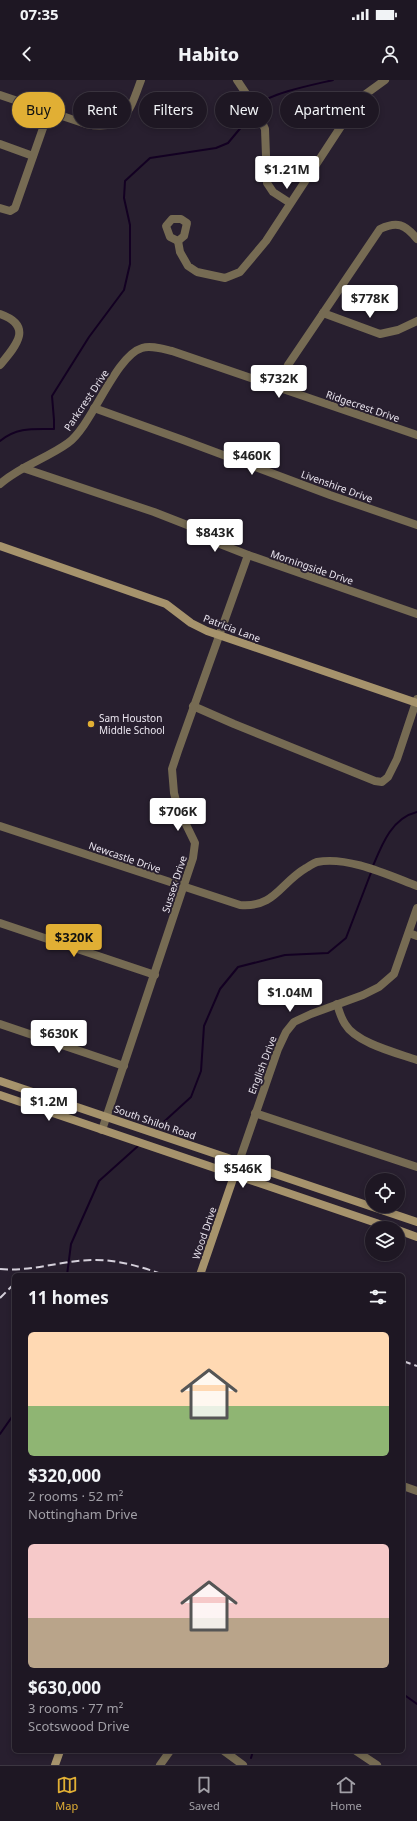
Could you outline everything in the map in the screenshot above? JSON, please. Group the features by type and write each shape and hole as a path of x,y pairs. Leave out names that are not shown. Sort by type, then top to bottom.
{"main road":[{"name":"Patricia Lane","path":"0,546 166,604 191,623 218,636 417,702"},
{"name":"South Shiloh Road","path":"0,1081 417,1222"},
{"path":"0,1095 234,1176 370,1221"},
{"name":"Wood Drive","path":"201,1273 234,1176"},
{"path":"405,1233 417,1237"},
{"path":"55,1765 59,1753"}],"street":[{"path":"65,117 97,126 119,121 129,112 141,80"},
{"path":"237,80 256,107 265,129 267,183 273,192 290,203"},
{"path":"178,241 180,252 188,266 198,272 226,278 240,272 266,241 363,96 385,80"},
{"path":"0,95 12,99"},
{"path":"0,208 10,211 15,208 43,128"},
{"path":"0,144 33,156"},
{"path":"280,388 288,365 380,229 391,224 408,228 417,238"},
{"path":"323,313 380,334 398,330 417,321"},
{"path":"0,365 15,346 20,335 19,329 12,319 3,315"},
{"name":"Ridgecrest Drive","path":"143,347 172,351 417,435"},
{"name":"Parkcrest Drive","path":"0,484 23,468 69,443 83,426 127,359 136,350 143,347"},
{"name":"Livenshire Drive","path":"94,408 330,495 417,525"},
{"name":"Morningside Drive","path":"23,468 154,512 200,530 220,544 248,555 417,614"},
{"name":"Sussex Drive","path":"102,1130 193,858 195,843 178,808 172,769 248,555"},
{"path":"194,706 234,724 375,781 382,782 391,772 397,759 417,702"},
{"name":"Newcastle Drive","path":"0,826 184,888 240,905 250,906 263,903 275,896 292,878 316,863 335,860 371,869 417,886"},
{"name":"English Drive","path":"234,1176 278,1049 286,1032 294,1022 363,995 379,987 394,974 417,908"},
{"path":"0,923 155,975"},
{"path":"409,933 417,936"},
{"path":"337,1004 346,1026 360,1038 372,1044 417,1060"},
{"path":"0,1024 124,1066"},
{"path":"255,1113 417,1167"},
{"path":"405,1487 417,1491"},
{"path":"160,1765 169,1753"},
{"path":"227,1753 243,1765"},
{"path":"359,1753 377,1765"}],"waterway":[{"path":"272,96 306,86 333,80"},
{"path":"0,441 6,436 19,431 32,429 54,429 52,396 89,337 124,290 130,264 130,225 124,198 125,181 150,158 216,148 228,143 240,128"},
{"path":"373,866 384,841 394,826 408,815 417,812"},
{"path":"156,1129 191,1097 201,1071 204,1026 220,989 238,967 285,955 328,953 346,938 372,870"},
{"path":"67,1273 71,1244 99,1181 138,1146"},
{"path":"0,1434 12,1417"},
{"path":"405,1695 417,1704"},
{"path":"251,1758 252,1753"}],"railway":[{"path":"0,1269 24,1269 71,1262 104,1260 130,1264 159,1273"},
{"path":"0,1298 12,1286"},
{"path":"405,1362 417,1366"}],"place":[{"name":"Sam Houston Middle School","path":"91,724"}]}
